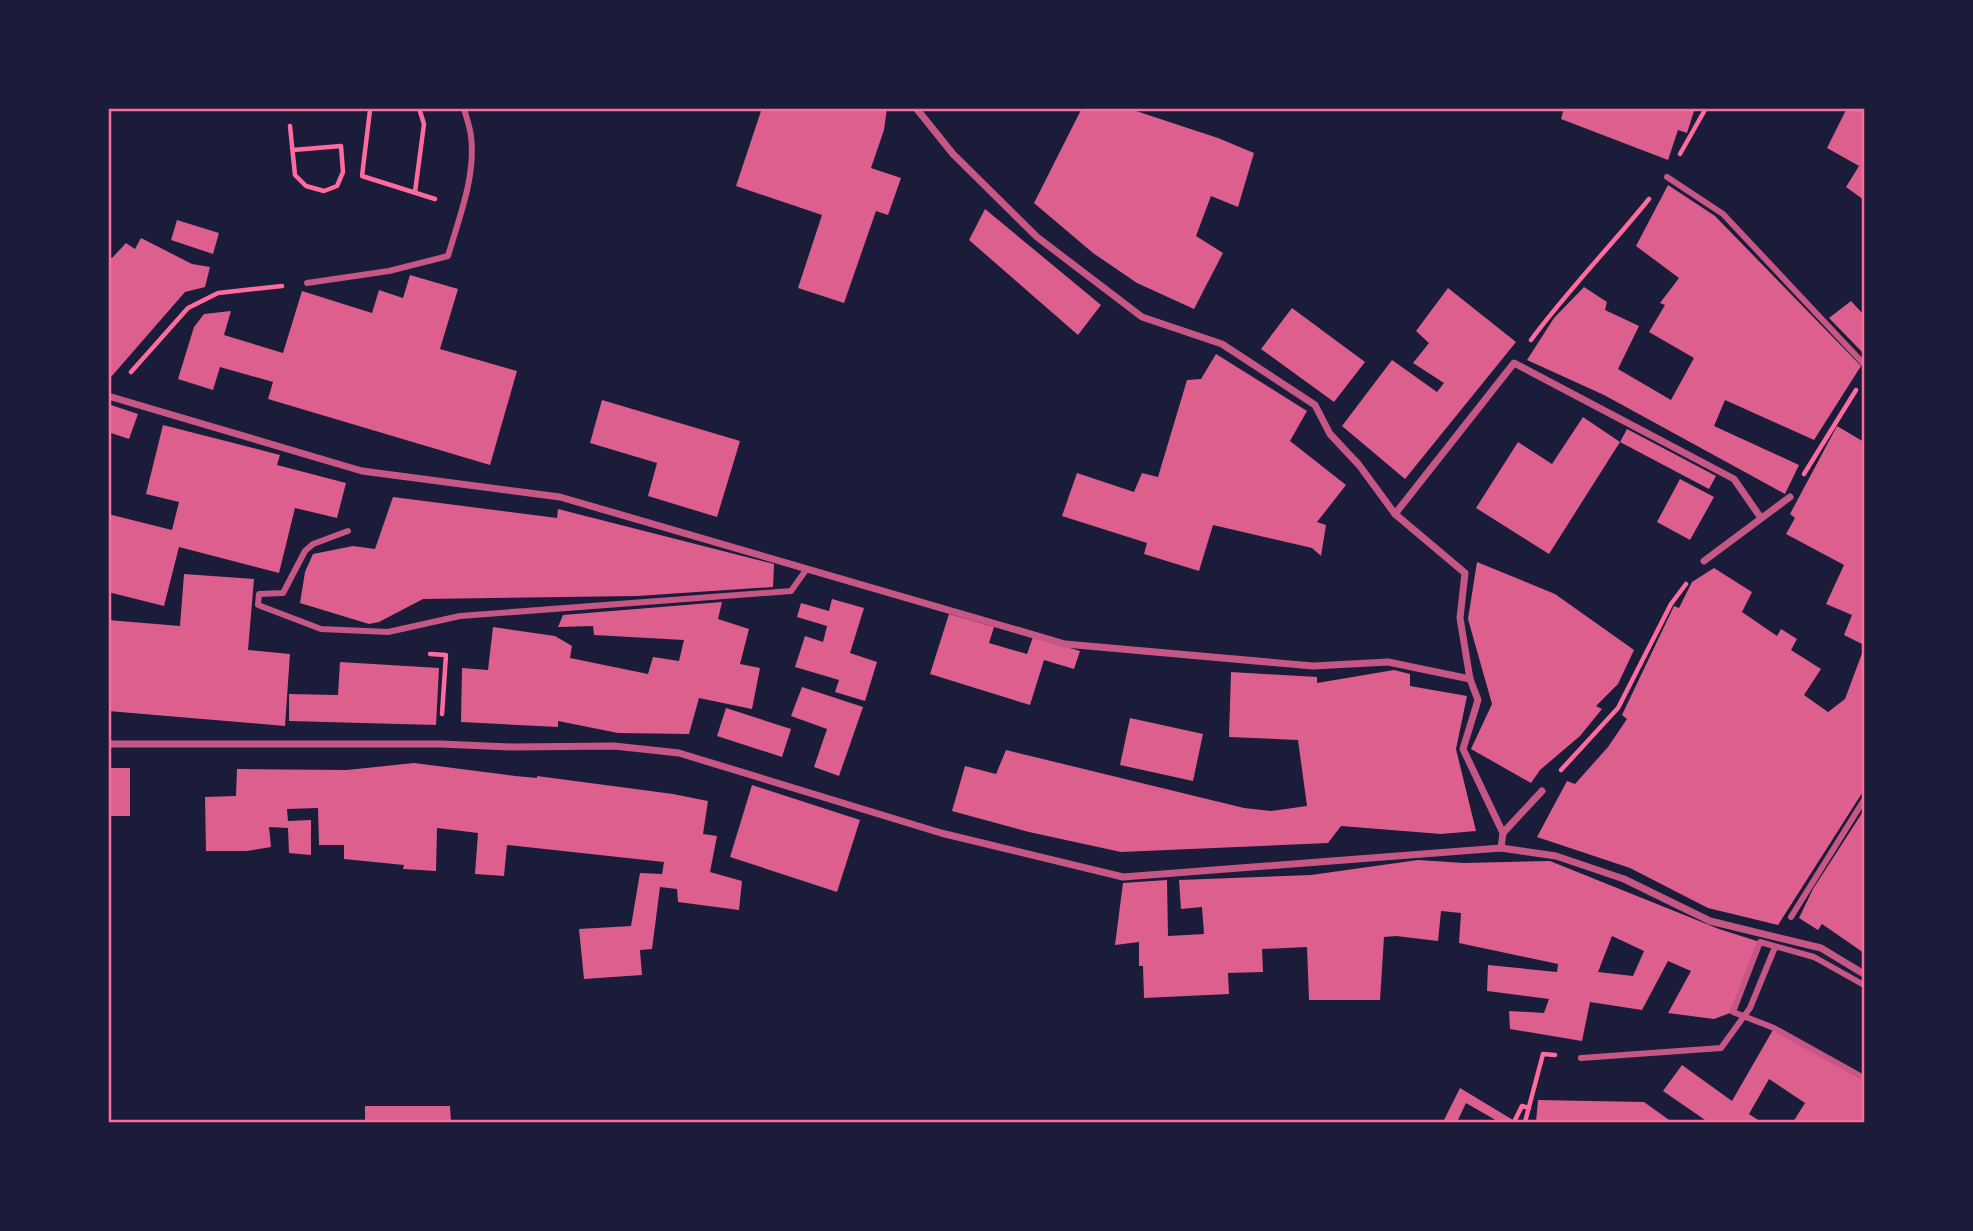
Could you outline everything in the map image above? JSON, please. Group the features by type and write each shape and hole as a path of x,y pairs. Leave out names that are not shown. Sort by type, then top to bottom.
{"street":[{"path":"307,283 389,271 448,256 463,207 471,164 471,135 464,108"},
{"path":"916,108 953,154 1037,237 1142,317 1222,344 1315,405 1330,434 1359,466 1395,514 1465,573 1460,618 1470,679 1478,700 1463,749 1503,833 1501,848"},
{"path":"1667,177 1723,214 1864,364"},
{"path":"1395,514 1514,363 1734,479 1761,518"},
{"path":"109,396 362,471 560,497 1065,643 1313,666 1388,662 1470,679"},
{"path":"1704,561 1790,497"},
{"path":"348,531 313,544 305,551 283,593 259,594 258,606 321,629 388,632 460,616 791,591 806,570"},
{"path":"108,744 614,746 679,753 941,833 1123,877 1501,848 1556,856 1624,878 1710,921 1821,948 1864,974"},
{"path":"1503,833 1542,791"},
{"path":"1791,917 1864,800"},
{"path":"1864,985 1814,957 1760,942 1733,1012 1774,1028 1864,1078"},
{"path":"1581,1058 1721,1048 1745,1017 1776,947"}],"path":[{"path":"373,108 370,110 362,176 441,200"},
{"path":"415,192 424,124 419,108"},
{"path":"1514,363 1552,312 1608,250 1667,177 1706,108"},
{"path":"290,126 295,175 306,186 324,191 337,186 344,172 341,146 293,150"},
{"path":"109,396 188,308 218,293 307,283"},
{"path":"1790,497 1857,388"},
{"path":"1542,791 1618,708 1671,604 1704,561"},
{"path":"420,654 446,654 442,715"},
{"path":"1525,1122 1544,1054 1581,1058"},
{"path":"1514,1122 1522,1106 1529,1106"}],"building":[{"path":"762,108 887,108 884,130 871,168 901,178 888,215 876,211 844,303 798,288 822,215 736,186"},
{"path":"1082,108 1127,108 1218,138 1254,153 1238,207 1211,196 1196,236 1223,253 1194,309 1137,283 1093,253 1034,203"},
{"path":"1564,108 1695,108 1687,133 1678,130 1668,160 1561,119"},
{"path":"1847,108 1864,108 1864,200 1846,187 1859,166 1827,148"},
{"path":"1668,185 1715,216 1861,366 1814,440 1725,400 1714,426 1799,465 1785,494 1604,395 1527,360 1554,318 1584,287 1607,302 1605,310 1639,326 1618,369 1671,400 1694,358 1649,332 1665,305 1660,303 1679,278 1636,246"},
{"path":"985,209 1101,305 1078,335 969,240"},
{"path":"177,220 219,233 213,254 171,240"},
{"path":"141,238 192,264 210,267 205,287 185,292 111,377 108,374 108,255 112,258 126,243 135,249"},
{"path":"410,275 458,289 440,349 517,371 490,465 268,399 273,382 220,367 213,390 178,379 194,327 204,314 231,311 224,335 283,353 302,291 372,313 379,290 403,298"},
{"path":"1448,288 1516,342 1405,479 1342,426 1392,360 1437,392 1444,383 1413,363 1429,343 1416,331"},
{"path":"1851,301 1864,315 1864,354 1829,318"},
{"path":"1292,308 1365,362 1334,402 1261,349"},
{"path":"1216,354 1307,411 1290,441 1346,485 1317,522 1326,525 1321,556 1312,548 1213,525 1199,571 1144,554 1147,543 1062,516 1077,473 1134,492 1142,473 1158,477 1187,380 1201,379"},
{"path":"602,400 740,441 717,517 648,496 657,463 590,443"},
{"path":"108,404 138,414 129,439 108,432"},
{"path":"1583,417 1620,442 1549,554 1476,508 1518,442 1552,464"},
{"path":"163,425 280,455 277,465 346,483 337,518 295,508 279,573 179,547 164,606 108,592 108,514 172,530 179,502 146,494"},
{"path":"1837,426 1864,442 1864,645 1844,635 1852,615 1826,604 1844,565 1786,534 1795,518 1790,514"},
{"path":"1627,429 1716,476 1709,489 1620,442"},
{"path":"1680,479 1714,497 1690,540 1657,522"},
{"path":"393,497 557,518 558,509 774,564 773,587 637,596 423,599 379,622 369,624 300,603 305,572 313,554 353,546 375,549"},
{"path":"1477,562 1555,594 1634,650 1618,684 1596,706 1602,709 1580,736 1540,770 1531,783 1471,749 1492,704 1468,619"},
{"path":"1714,568 1752,592 1742,612 1777,636 1781,629 1797,639 1791,650 1821,669 1804,695 1828,712 1845,699 1864,648 1864,790 1778,925 1708,908 1630,868 1537,837 1567,781 1575,784 1608,747 1627,719 1622,715 1674,606 1679,608 1692,582"},
{"path":"184,574 254,579 248,650 290,654 285,726 108,711 108,620 180,626"},
{"path":"832,599 864,608 850,653 877,662 865,701 835,692 839,680 795,667 805,636 823,642 827,626 797,617 801,603 829,611"},
{"path":"722,602 718,619 749,629 740,664 760,668 752,709 699,698 689,734 618,733 558,721 558,727 461,722 462,668 488,670 493,627 555,636 572,646 570,658 648,674 653,657 679,661 684,640 594,635 593,626 558,627 563,615"},
{"path":"949,614 994,627 989,643 1027,654 1033,637 1080,651 1074,669 1044,660 1030,705 930,674"},
{"path":"340,662 439,668 436,725 289,721 289,694 338,695"},
{"path":"1394,670 1410,674 1410,686 1467,696 1456,749 1476,831 1441,834 1341,826 1328,843 1121,852 1029,832 952,811 965,766 996,774 1006,750 1244,808 1271,811 1307,806 1298,740 1229,737 1231,672 1317,677 1317,683"},
{"path":"802,687 863,707 839,776 814,767 827,729 791,716"},
{"path":"726,708 791,729 782,757 717,736"},
{"path":"1130,718 1203,734 1193,781 1120,765"},
{"path":"414,763 515,776 537,776 708,801 703,834 717,836 710,872 742,881 739,910 678,902 677,889 660,887 652,949 640,950 642,975 584,979 579,929 631,926 640,873 662,874 664,862 507,845 504,876 475,874 478,833 437,828 436,871 403,869 404,865 344,859 344,845 319,845 318,808 287,809 288,821 311,820 311,855 289,853 288,828 269,827 271,847 247,851 206,851 205,797 236,796 237,769 347,770"},
{"path":"108,768 130,768 130,816 108,816"},
{"path":"752,785 860,820 837,892 730,857"},
{"path":"1864,810 1864,953 1822,924 1818,930 1799,918 1813,889"},
{"path":"1418,860 1464,863 1550,861 1719,929 1760,942 1733,1012 1714,1019 1668,1013 1691,971 1668,961 1642,1010 1590,1002 1582,1041 1510,1029 1509,1011 1544,1013 1549,999 1487,991 1488,965 1557,972 1558,964 1459,943 1461,913 1441,911 1438,941 1384,937 1380,1000 1309,1000 1307,947 1262,949 1263,972 1228,973 1229,994 1144,998 1143,966 1139,966 1139,942 1115,945 1123,883 1167,880 1168,936 1204,934 1202,907 1181,909 1179,880 1311,875","holes":["1612,936 1644,951 1633,976 1598,972"]},
{"path":"1774,1028 1864,1078 1864,1122 1793,1122 1805,1103 1769,1079 1749,1114 1761,1122 1708,1122 1663,1091 1682,1065 1732,1101"},
{"path":"1460,1088 1513,1120 1499,1122 1466,1103 1457,1122 1443,1122"},
{"path":"1538,1100 1644,1102 1672,1122 1536,1122"},
{"path":"365,1106 450,1106 451,1122 365,1122"}]}
